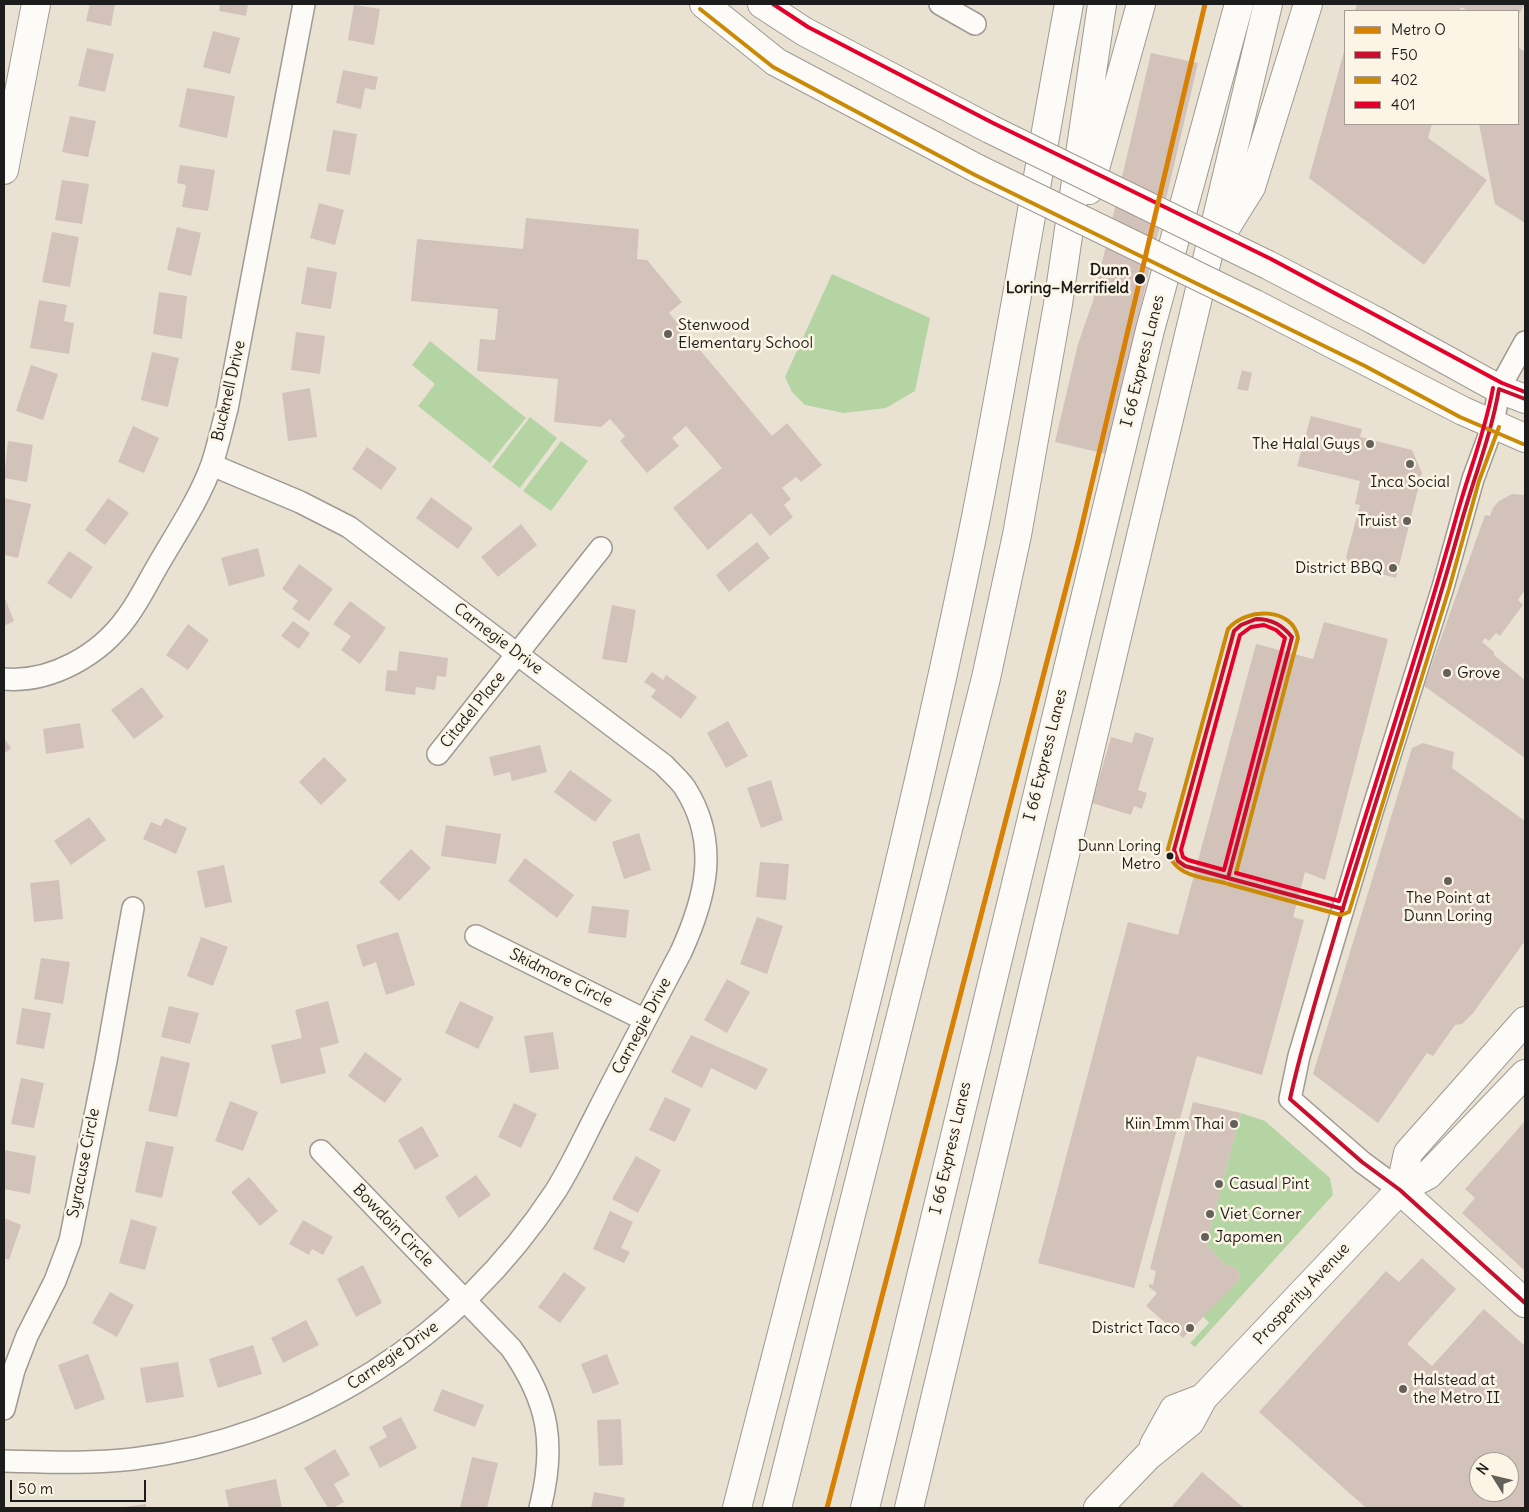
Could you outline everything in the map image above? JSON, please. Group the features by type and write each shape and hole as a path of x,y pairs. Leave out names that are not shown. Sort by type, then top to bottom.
{"main road":[{"path":"4,170 36,4"},
{"path":"704,4 776,62 978,169 1255,304 1493,425 1525,438"},
{"path":"762,4 805,32 990,129 1268,265 1516,392"},
{"path":"737,1508 842,1096 929,735 975,521 1068,4"},
{"path":"777,1508 986,678 1017,535 1058,304 1102,4"},
{"path":"1058,304 1141,4"},
{"path":"1226,52 1230,4"},
{"name":"I 66 Express Lanes","path":"865,1508 1150,330 1239,4"},
{"path":"908,1508 1094,725 1148,512 1268,4"},
{"path":"1206,260 1251,187 1308,4"},
{"path":"1525,1021 1408,1153 1400,1190 1525,1303"},
{"name":"Prosperity Avenue","path":"1098,1508 1148,1456 1190,1422 1204,1398 1400,1190 1428,1175 1525,1074"},
{"path":"853,1508 924,1260"}],"street":[{"name":"Bucknell Drive","path":"4,679 42,676 57,672 83,659 109,638 127,617 188,514 212,465 227,409 304,4"},
{"path":"940,4 975,24"},
{"path":"1400,1190 1362,1162 1290,1098 1299,1056 1372,812 1443,587 1473,479 1493,425 1516,392 1525,342"},
{"name":"Carnegie Drive","path":"4,1461 68,1463 132,1459 191,1449 235,1438 302,1411 374,1373 428,1334 466,1301 513,1251 556,1191 681,952 694,924 706,878 706,850 701,822 684,788 664,765 343,524 300,502 212,465"},
{"name":"Citadel Place","path":"438,754 601,548"},
{"name":"Syracuse Circle","path":"4,1409 14,1370 27,1336 55,1281 70,1241 106,1061 133,908"},
{"name":"Skidmore Circle","path":"476,936 645,1020"},
{"name":"Bowdoin Circle","path":"321,1151 511,1348 527,1370 542,1406 548,1428 550,1461 540,1508"}],"green space":[{"path":"832,274 930,318 915,391 886,408 844,413 805,405 792,392 785,377"},
{"path":"430,341 526,418 490,463 418,406 435,384 412,365"},
{"path":"530,417 557,438 520,488 492,467"},
{"path":"561,441 588,461 551,511 523,491"},
{"path":"1241,1113 1265,1121 1330,1178 1333,1195 1195,1347 1190,1343 1209,1323 1203,1316 1239,1280 1238,1271 1226,1265 1206,1244"}],"building":[{"path":"90,4 115,4 111,26 86,21"},
{"path":"220,4 248,4 246,16 219,11"},
{"path":"1357,4 1525,4 1519,14 1519,10 1466,10 1461,7 1460,10 1355,10"},
{"path":"354,5 380,9 374,45 348,40"},
{"path":"213,31 240,38 230,74 203,67"},
{"path":"87,48 114,54 105,92 78,86"},
{"path":"1519,48 1525,52 1525,223 1495,204 1479,125 1519,125"},
{"path":"1344,52 1344,125 1432,125 1428,138 1487,180 1424,265 1309,178"},
{"name":"Dunn Loring–Merrifield","path":"1151,53 1198,63 1106,454 1055,442 1078,344 1093,301"},
{"path":"343,70 378,77 375,90 365,88 361,109 336,103"},
{"path":"187,88 235,96 227,138 179,127"},
{"path":"70,116 96,121 88,157 62,152"},
{"path":"333,130 357,134 350,175 326,171"},
{"path":"180,165 215,170 208,211 182,207 186,185 177,183"},
{"path":"62,180 89,184 82,224 55,220"},
{"path":"319,203 344,210 335,245 310,238"},
{"path":"526,218 639,229 637,259 647,260 682,302 669,313 772,436 787,423 822,465 801,482 796,477 782,488 791,499 784,505 793,517 770,536 751,513 708,550 673,508 722,468 686,426 672,438 679,446 647,473 620,441 625,436 610,419 601,427 554,422 558,379 477,371 480,339 495,340 498,309 411,301 417,239 523,249"},
{"path":"177,227 201,233 191,276 167,270"},
{"path":"52,232 79,237 70,287 42,282"},
{"path":"307,267 337,272 331,309 301,304"},
{"path":"159,292 187,296 182,339 153,334"},
{"path":"39,300 67,305 64,321 74,323 69,354 30,348"},
{"path":"296,332 325,336 320,374 291,370"},
{"path":"152,352 179,358 168,407 141,400"},
{"path":"31,365 58,374 43,420 16,411"},
{"path":"1242,370 1252,373 1248,391 1237,389"},
{"path":"310,388 317,437 288,441 282,393"},
{"path":"1311,416 1362,429 1360,437 1412,450 1422,473 1396,578 1351,566 1346,557 1360,505 1355,504 1360,481 1297,466"},
{"path":"133,426 159,438 144,473 118,462"},
{"path":"8,441 33,445 27,482 4,478"},
{"path":"367,447 397,468 381,490 352,469"},
{"path":"1512,494 1525,495 1525,590 1518,600 1523,605 1500,636 1496,633 1489,641 1485,638 1482,642 1494,652 1494,655 1525,680 1525,758 1424,686 1485,515 1490,516 1493,508 1499,501"},
{"path":"431,497 473,528 458,549 416,518"},
{"path":"4,498 31,504 18,558 4,555"},
{"path":"108,498 129,513 105,545 85,530"},
{"path":"521,524 537,545 498,577 481,557"},
{"path":"757,542 770,558 729,592 716,575"},
{"path":"258,548 265,576 229,586 221,558"},
{"path":"69,551 93,567 71,599 47,583"},
{"path":"299,564 333,589 309,621 292,609 298,601 282,589"},
{"path":"4,596 14,621 4,626"},
{"path":"350,601 386,628 360,664 341,650 351,636 333,624"},
{"path":"612,605 636,610 627,663 602,659"},
{"path":"293,621 310,633 299,649 281,636"},
{"path":"1324,622 1388,639 1325,880 1305,872 1293,917 1304,920 1262,1075 1197,1056 1134,1288 1038,1263 1128,922 1178,935 1256,644 1313,659"},
{"path":"188,624 209,640 188,670 166,655"},
{"path":"399,651 448,658 446,677 437,676 435,690 416,687 415,695 385,691 387,670 397,671"},
{"path":"652,672 663,680 666,675 697,697 681,719 651,697 656,690 644,682"},
{"path":"142,687 164,717 134,739 111,710"},
{"path":"728,721 748,756 726,768 707,733"},
{"path":"80,723 84,748 46,754 43,729"},
{"path":"1135,732 1154,738 1138,790 1147,793 1142,809 1134,806 1131,815 1092,803 1111,737 1132,743"},
{"path":"4,738 11,748 4,754"},
{"name":"The Point at Dunn Loring","path":"1423,743 1454,752 1452,768 1525,821 1525,941 1473,1013 1462,1024 1455,1025 1433,1056 1427,1053 1378,1123 1313,1074 1412,748"},
{"path":"540,745 547,772 512,781 510,772 494,776 489,757"},
{"path":"324,757 347,780 321,805 299,782"},
{"path":"570,770 612,800 595,822 554,792"},
{"path":"771,780 783,820 761,828 747,788"},
{"path":"89,817 106,840 71,865 54,841"},
{"path":"165,818 187,828 176,854 143,839 151,822 161,826"},
{"path":"446,825 501,834 496,864 441,856"},
{"path":"639,833 651,870 624,879 612,842"},
{"path":"411,849 431,868 399,901 379,882"},
{"path":"525,858 574,895 557,918 508,881"},
{"path":"760,862 789,864 786,900 756,897"},
{"path":"224,865 232,902 205,908 197,871"},
{"path":"59,880 63,919 34,922 30,883"},
{"path":"592,906 629,910 626,938 588,933"},
{"path":"757,917 783,926 767,974 740,964"},
{"path":"398,932 415,985 386,995 376,962 363,967 356,945"},
{"path":"201,937 228,947 213,986 187,976"},
{"path":"41,958 70,962 63,1004 34,999"},
{"path":"727,979 750,992 727,1033 704,1020"},
{"path":"328,1001 339,1043 320,1048 326,1073 281,1084 271,1045 302,1038 295,1010"},
{"path":"460,1001 494,1017 478,1049 445,1033"},
{"path":"169,1006 199,1013 190,1044 161,1037"},
{"path":"22,1008 51,1013 44,1049 16,1044"},
{"path":"553,1032 559,1069 530,1073 524,1036"},
{"path":"691,1035 768,1069 756,1090 711,1068 702,1088 671,1072"},
{"path":"365,1052 402,1079 385,1103 348,1076"},
{"path":"161,1056 190,1063 177,1117 148,1111"},
{"path":"21,1078 44,1083 34,1128 11,1124"},
{"path":"665,1097 691,1109 675,1142 649,1130"},
{"path":"230,1101 258,1112 243,1151 215,1141"},
{"path":"1193,1102 1241,1113 1206,1244 1226,1265 1238,1271 1239,1280 1183,1338 1146,1306 1157,1293 1149,1287 1149,1284 1153,1285 1156,1271 1150,1269"},
{"path":"514,1103 537,1114 521,1148 498,1137"},
{"path":"1525,1121 1525,1271 1462,1213 1475,1198 1465,1189"},
{"path":"422,1126 439,1156 415,1170 398,1140"},
{"path":"146,1141 174,1147 162,1198 135,1192"},
{"path":"4,1150 36,1156 30,1194 4,1189"},
{"path":"636,1156 661,1170 638,1213 612,1199"},
{"path":"476,1175 491,1195 459,1218 445,1197"},
{"path":"249,1177 278,1211 260,1226 231,1192"},
{"path":"610,1211 633,1222 621,1248 630,1252 624,1263 593,1249"},
{"path":"4,1218 21,1225 9,1260 4,1258"},
{"path":"131,1219 157,1227 145,1270 119,1263"},
{"path":"303,1220 333,1237 323,1255 312,1249 309,1255 289,1244"},
{"name":"Halstead at the Metro II","path":"1422,1258 1456,1289 1407,1344 1432,1366 1484,1309 1525,1346 1525,1508 1366,1508 1259,1412 1386,1271 1399,1282"},
{"path":"363,1265 382,1303 356,1317 337,1279"},
{"path":"564,1272 586,1288 560,1323 538,1307"},
{"path":"110,1292 134,1305 117,1337 92,1323"},
{"path":"306,1320 319,1345 283,1363 271,1338"},
{"path":"253,1345 262,1374 218,1388 209,1359"},
{"path":"88,1354 105,1399 75,1410 58,1365"},
{"path":"607,1354 619,1384 593,1394 581,1364"},
{"path":"178,1362 184,1397 146,1403 140,1368"},
{"path":"442,1389 484,1405 475,1427 433,1411"},
{"path":"401,1417 417,1448 380,1468 369,1447 387,1437 382,1427"},
{"path":"621,1419 623,1465 599,1466 597,1420"},
{"path":"335,1449 350,1475 334,1484 344,1502 333,1508 328,1508 304,1468"},
{"path":"472,1457 498,1463 487,1508 460,1508"},
{"path":"1202,1472 1244,1508 1171,1508"},
{"path":"276,1479 282,1508 229,1508 225,1490"},
{"path":"594,1492 625,1498 623,1508 591,1508"},
{"path":"146,1504 146,1508 124,1508 124,1507"}],"metro line":[{"name":"O","path":"827,1508 1078,542 1205,4"}],"transit line":[{"name":"401","path":"773,4 808,27 993,123 1271,259 1502,383 1525,392"},
{"name":"402","path":"700,9 773,67 975,175 1365,366 1460,417 1523,444"},
{"name":"401","path":"1236,873 1339,901 1428,614 1481,437 1493,388"},
{"name":"F50","path":"1290,1099 1339,921 1487,441 1499,389 1525,399"},
{"name":"402","path":"1228,884 1341,915 1349,912 1449,589 1479,481 1499,427"},
{"name":"402","path":"1225,883 1198,877 1182,870 1175,865 1168,849 1228,629 1246,617 1268,614 1287,620 1294,628 1298,638 1236,873"},
{"name":"F50","path":"1256,619 1267,620 1276,624 1292,637 1228,878 1185,866 1178,861 1174,850 1234,631 1241,625 1256,619"},
{"name":"401","path":"1264,625 1276,630 1285,638 1224,870 1188,860 1183,857 1181,850 1240,635 1251,627 1264,625"},
{"name":"F50","path":"1228,878 1343,909"},
{"name":"F50","path":"1290,1099 1362,1162 1400,1190 1525,1303"}],"place":[{"name":"Dunn Loring–Merrifield","path":"1140,279"},
{"name":"Stenwood Elementary School","path":"668,334"},
{"name":"The Halal Guys","path":"1370,444"},
{"name":"Inca Social","path":"1410,464"},
{"name":"Truist","path":"1407,521"},
{"name":"District BBQ","path":"1393,568"},
{"name":"Grove","path":"1447,673"},
{"name":"Dunn Loring Metro","path":"1170,856"},
{"name":"The Point at Dunn Loring","path":"1448,881"},
{"name":"Kiin Imm Thai","path":"1234,1124"},
{"name":"Casual Pint","path":"1219,1184"},
{"name":"Viet Corner","path":"1210,1214"},
{"name":"Japomen","path":"1205,1237"},
{"name":"District Taco","path":"1190,1328"},
{"name":"Halstead at the Metro II","path":"1403,1389"}]}
